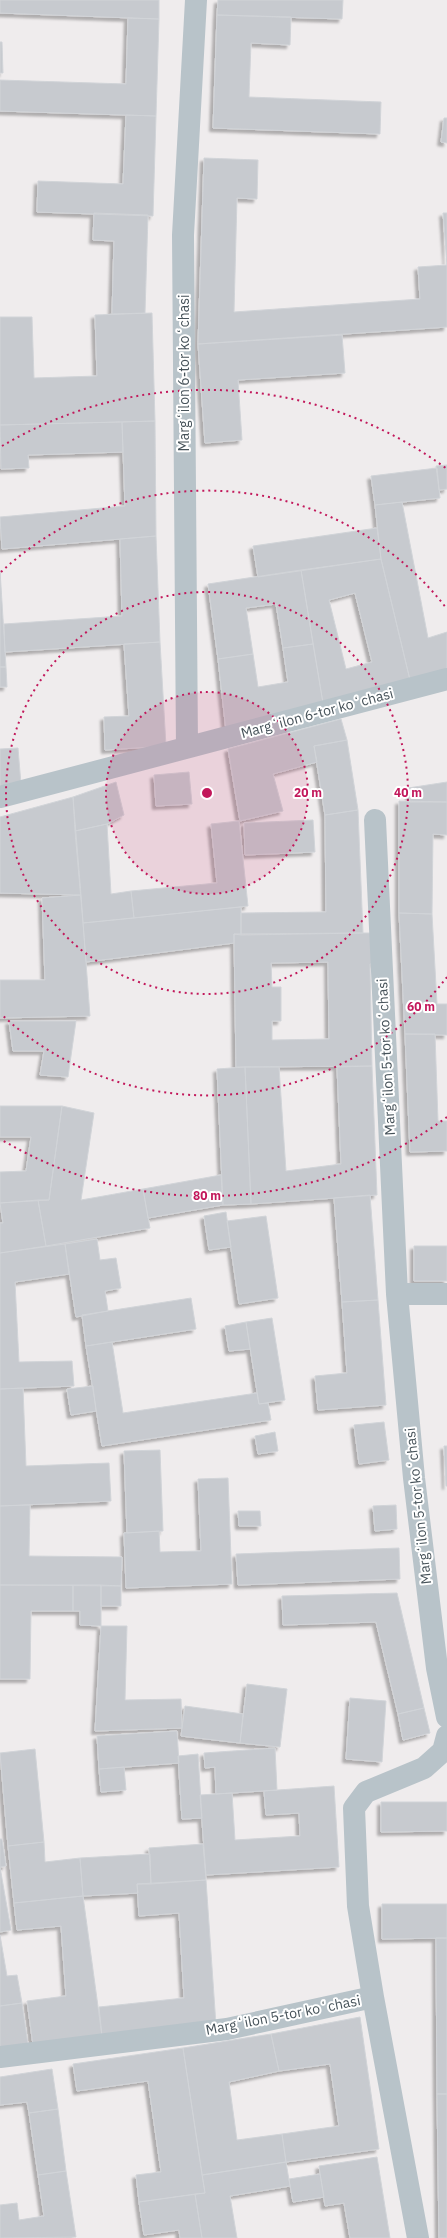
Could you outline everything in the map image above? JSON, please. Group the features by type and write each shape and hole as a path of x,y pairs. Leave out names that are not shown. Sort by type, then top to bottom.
{"street":[{"name":"Margʻilon 6-tor koʻchasi","path":"186,747 183,235 196,0"},
{"name":"Margʻilon 6-tor koʻchasi","path":"0,797 447,679"},
{"name":"Margʻilon 5-tor koʻchasi","path":"375,820 397,1294 414,1478 442,1668 447,1717"},
{"path":"397,1294 447,1294"},
{"name":"Margʻilon 5-tor koʻchasi","path":"0,2057 227,2029 373,1997 358,1906 354,1808 366,1792 424,1768 444,1751 447,1736"},
{"path":"373,1997 418,2238"}],"building":[{"path":"0,0 159,0 159,19 0,13"},
{"path":"218,0 343,0 342,19 217,15"},
{"path":"217,15 291,17 290,45 251,43 249,97 381,102 380,134 213,128"},
{"path":"128,18 159,19 156,116 0,111 0,80 126,84"},
{"path":"0,42 2,42 3,73 0,73"},
{"path":"126,115 156,116 153,216 37,212 38,181 123,184"},
{"path":"444,118 447,118 447,143 441,142"},
{"path":"204,158 258,160 257,199 237,198 234,312 420,299 418,267 447,265 447,327 198,344"},
{"path":"94,213 148,215 145,313 112,314 114,241 93,240"},
{"path":"443,213 447,213 447,265"},
{"path":"152,313 155,421 0,425 0,317 32,317 34,378 97,376 95,315"},
{"path":"342,335 345,373 238,380 242,440 205,443 198,344"},
{"path":"155,421 156,536 2,549 0,517 125,506 122,422"},
{"path":"122,422 123,452 28,455 29,468 1,469 0,425"},
{"path":"447,465 447,489 439,490 436,466"},
{"path":"437,468 440,498 375,505 371,476"},
{"path":"402,502 428,638 447,632 447,669 410,680 381,559 375,505"},
{"path":"377,528 381,559 258,577 253,546"},
{"path":"156,536 160,642 5,652 4,624 122,616 120,539"},
{"path":"381,559 410,680 324,709 301,570","holes":["355,593 372,662 346,669 329,600"]},
{"path":"0,570 6,667 0,667"},
{"path":"301,570 313,644 283,648 276,604 246,608 253,654 218,659 208,584"},
{"path":"160,642 166,746 105,750 104,717 129,716 124,644"},
{"path":"313,644 324,709 226,731 218,659 253,654 258,687 288,682 283,648"},
{"path":"0,667 6,667 7,687 0,687"},
{"path":"341,719 347,740 314,746 317,762 273,774 283,811 240,821 228,749"},
{"path":"347,740 358,810 325,815 314,746"},
{"path":"18,748 21,784 0,786 0,749"},
{"path":"189,772 192,804 156,806 154,775"},
{"path":"116,782 124,815 107,824 75,831 73,797"},
{"path":"447,782 447,802 410,802 408,788"},
{"path":"73,797 81,895 0,893 0,817"},
{"path":"399,801 447,802 447,835 433,834 432,914 399,913"},
{"path":"358,810 363,933 241,935 241,913 326,912 325,815"},
{"path":"313,820 315,852 245,855 244,823"},
{"path":"239,821 248,906 134,918 131,891 217,883 211,824"},
{"path":"107,824 111,894 131,891 134,918 83,923 75,831"},
{"path":"81,895 90,1016 0,1018 0,980 45,980 42,898"},
{"path":"241,907 241,935 234,934 234,943 86,962 83,923"},
{"path":"399,913 432,914 437,1004 447,1004 447,1035 405,1034"},
{"path":"377,933 377,964 370,964 372,1066 236,1067 234,934","holes":["328,962 329,1039 272,1040 272,1021 281,1021 281,987 272,987 271,963"]},
{"path":"9,1021 76,1021 68,1077 40,1075 44,1051 13,1051"},
{"path":"405,1034 435,1034 438,1121 447,1121 447,1151 410,1152"},
{"path":"372,1066 377,1195 251,1204 245,1067 279,1067 286,1171 341,1164 337,1067"},
{"path":"245,1067 251,1204 223,1205 217,1069"},
{"path":"0,1106 62,1106 49,1200 0,1203 0,1172 26,1171 31,1137 0,1137"},
{"path":"62,1106 94,1113 81,1200 143,1189 150,1228 46,1246 38,1200 49,1200"},
{"path":"221,1175 223,1205 148,1218 143,1189"},
{"path":"370,1195 378,1300 342,1302 334,1198"},
{"path":"38,1200 46,1246 0,1253 0,1223 3,1223 0,1203"},
{"path":"226,1212 231,1247 209,1250 204,1216"},
{"path":"266,1216 278,1298 239,1304 227,1221"},
{"path":"97,1239 100,1260 116,1258 121,1288 105,1291 108,1311 76,1317 65,1244"},
{"path":"65,1244 69,1274 15,1282 19,1362 72,1361 74,1386 0,1389 0,1253"},
{"path":"414,1246 447,1246 447,1281 414,1281"},
{"path":"191,1298 196,1329 86,1346 82,1315"},
{"path":"378,1300 386,1405 318,1410 315,1376 347,1373 342,1302"},
{"path":"272,1318 285,1400 259,1404 246,1322"},
{"path":"246,1322 250,1349 229,1351 225,1326"},
{"path":"112,1342 123,1413 257,1393 259,1404 268,1403 271,1420 102,1446 86,1346"},
{"path":"93,1386 96,1411 71,1415 67,1389"},
{"path":"23,1388 26,1466 109,1463 111,1501 0,1506 0,1389"},
{"path":"384,1422 389,1460 359,1464 354,1425"},
{"path":"275,1432 278,1451 258,1454 255,1436"},
{"path":"444,1446 447,1446 447,1486 446,1486"},
{"path":"160,1450 163,1531 127,1533 124,1451"},
{"path":"228,1478 232,1584 126,1588 124,1533 159,1531 160,1552 201,1551 198,1479"},
{"path":"30,1505 29,1556 122,1557 121,1586 0,1585 0,1506"},
{"path":"396,1505 397,1529 375,1531 373,1506"},
{"path":"238,1511 260,1511 261,1526 239,1526"},
{"path":"399,1548 400,1579 238,1585 236,1554"},
{"path":"0,1585 73,1585 73,1611 31,1611 30,1679 0,1679"},
{"path":"73,1585 101,1585 101,1626 80,1625 80,1611 73,1611"},
{"path":"101,1585 121,1586 121,1606 101,1606"},
{"path":"397,1593 424,1708 398,1714 376,1622 283,1625 282,1596"},
{"path":"101,1626 127,1626 125,1700 181,1699 182,1728 95,1731"},
{"path":"247,1684 287,1689 280,1747 240,1743"},
{"path":"350,1698 386,1701 382,1762 346,1759"},
{"path":"185,1706 243,1714 240,1743 181,1736"},
{"path":"424,1708 430,1733 403,1740 398,1714"},
{"path":"177,1731 179,1763 99,1769 97,1736"},
{"path":"275,1748 277,1790 216,1794 215,1767 205,1768 204,1753"},
{"path":"35,1749 44,1842 8,1846 0,1753"},
{"path":"198,1754 202,1818 182,1819 178,1756"},
{"path":"124,1767 126,1790 101,1792 99,1769"},
{"path":"334,1786 339,1867 206,1875 200,1795 232,1793 235,1840 300,1836 299,1813 266,1815 264,1791"},
{"path":"381,1802 447,1802 447,1831 381,1832"},
{"path":"0,1839 2,1839 6,1866 0,1867"},
{"path":"44,1842 45,1862 80,1858 83,1896 14,1903 8,1846"},
{"path":"203,1844 206,1880 151,1884 149,1848"},
{"path":"150,1854 151,1884 137,1884 138,1893 83,1896 80,1858"},
{"path":"0,1867 11,1930 0,1932"},
{"path":"206,1880 216,2025 102,2036 99,2007 184,1998 179,1913 139,1916 137,1884"},
{"path":"83,1896 102,2036 33,2045 27,2001 66,1996 61,1926 17,1930 14,1903"},
{"path":"382,1904 447,1904 447,1938 382,1939"},
{"path":"0,1935 7,1976 17,1975 22,2003 0,2006"},
{"path":"436,1938 447,1938 447,2094 437,2094"},
{"path":"22,2003 28,2044 0,2048 0,2006"},
{"path":"360,2017 379,2149 286,2162 282,2134 339,2126 330,2064 279,2071 271,2034"},
{"path":"271,2034 279,2071 229,2082 237,2140 282,2134 286,2162 202,2175 183,2048"},
{"path":"183,2048 205,2193 139,2202 136,2175 161,2172 148,2081 77,2091 73,2064"},
{"path":"52,2069 58,2109 29,2113 27,2102 0,2105 0,2077"},
{"path":"437,2094 447,2094 447,2238 439,2238"},
{"path":"58,2109 66,2171 38,2175 29,2113"},
{"path":"377,2157 390,2238 350,2238 344,2203 325,2206 319,2166"},
{"path":"286,2162 290,2186 230,2196 237,2238 202,2238 195,2194 205,2193 202,2175"},
{"path":"66,2171 76,2237 0,2238 0,2205 17,2203 19,2220 44,2216 38,2175"},
{"path":"320,2174 324,2197 293,2202 289,2179"},
{"path":"195,2194 202,2238 180,2238 179,2230 144,2235 139,2202"}]}
